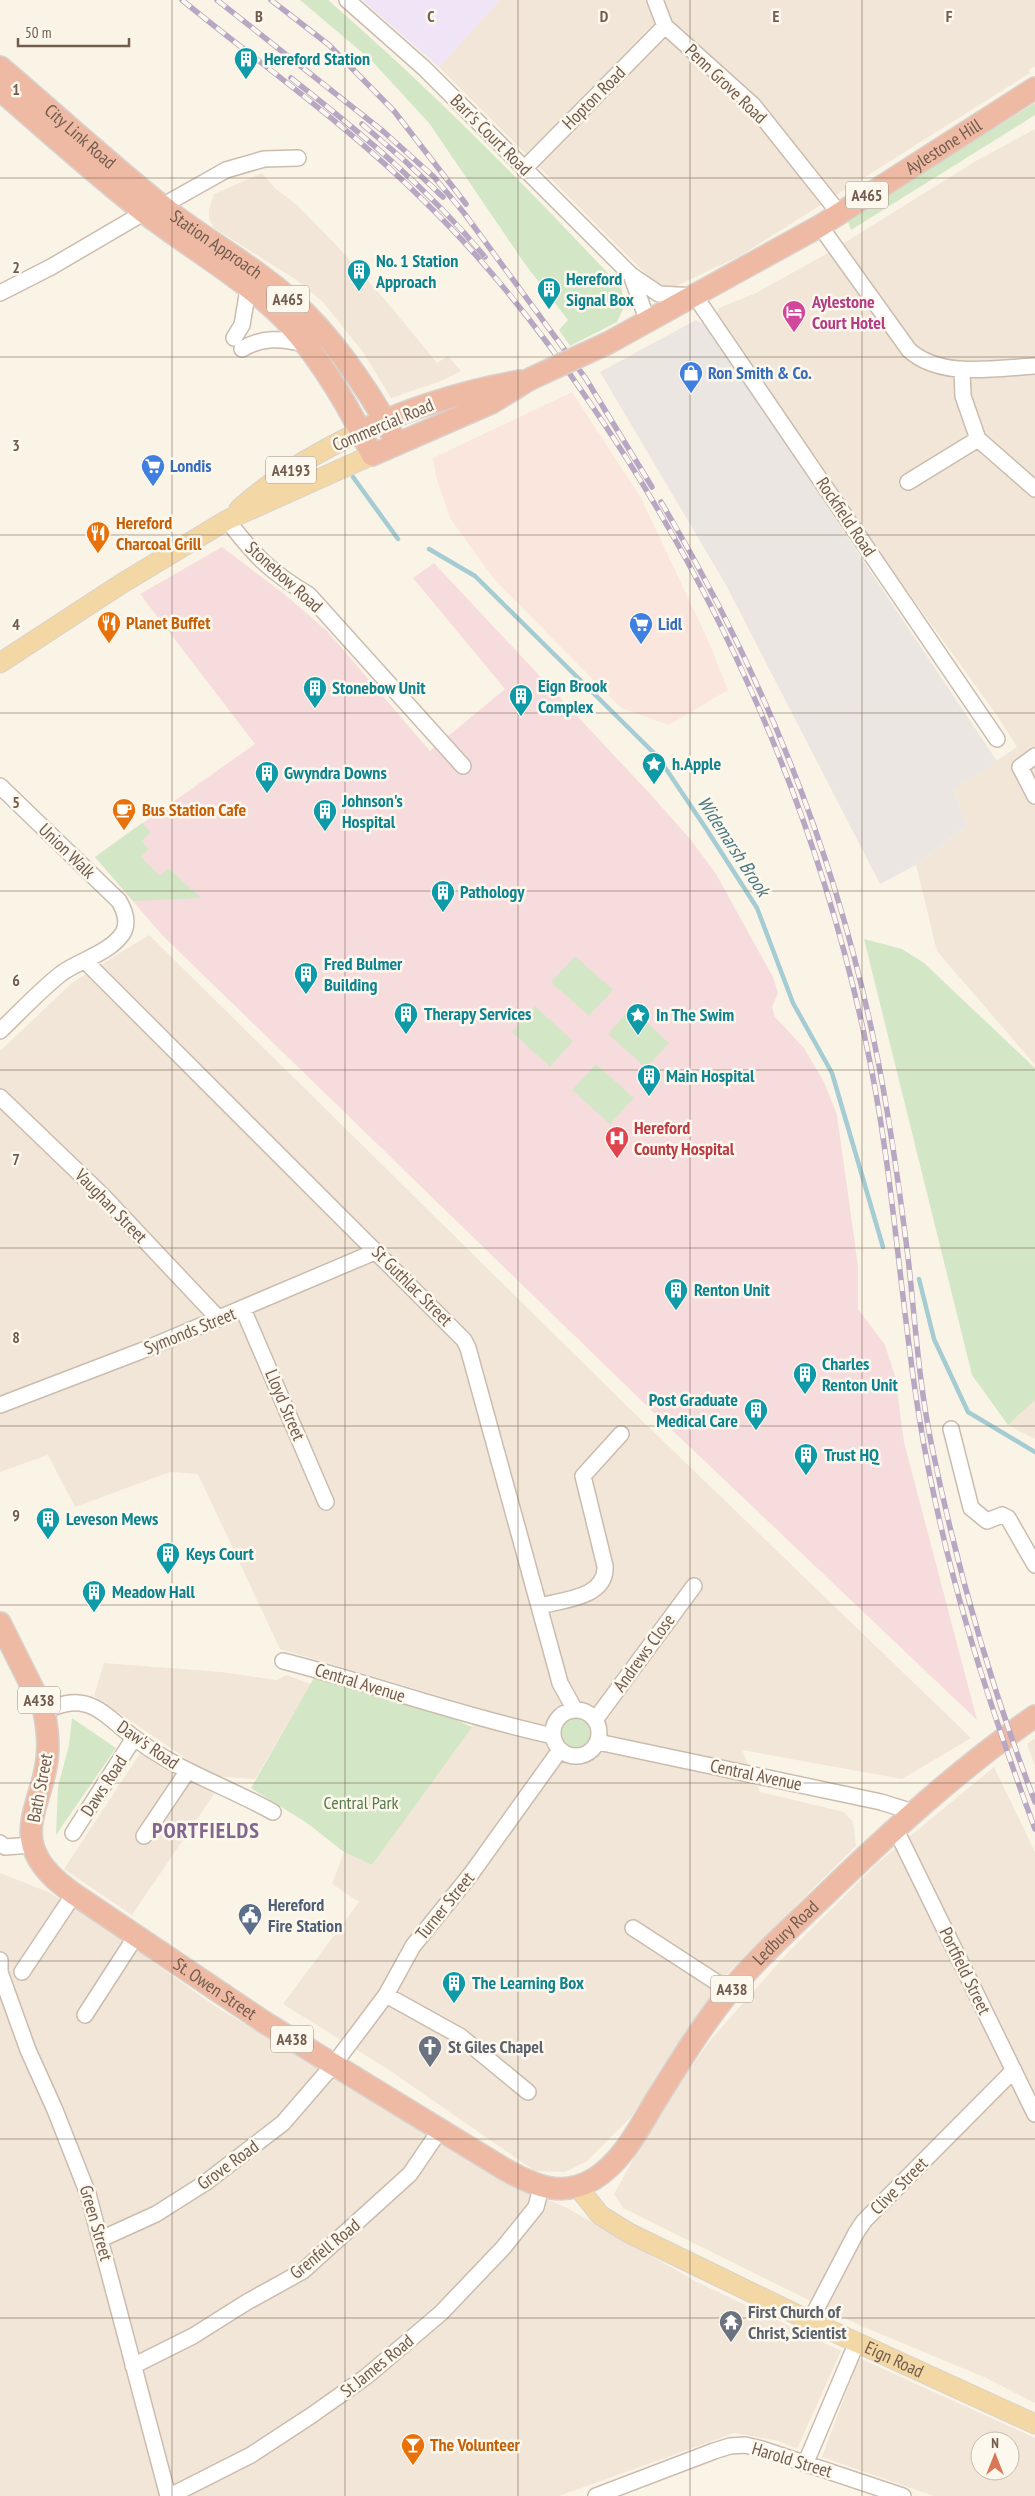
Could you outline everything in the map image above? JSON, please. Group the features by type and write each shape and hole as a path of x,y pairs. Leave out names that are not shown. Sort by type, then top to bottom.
{"highway":[{"name":"City Link Road","path":"0,67 153,209"},
{"name":"Aylestone Hill","path":"695,296 820,226 1035,88"},
{"name":"City Link Road","path":"0,90 153,209"},
{"name":"Station Approach","path":"153,209 289,324 332,381 361,431 372,455"},
{"name":"Station Approach","path":"153,209 266,281 306,314 328,340 385,420 397,444"},
{"name":"Commercial Road","path":"372,455 491,403 530,379 608,343 695,296"},
{"name":"Commercial Road","path":"361,431 385,420 484,387 530,379"},
{"name":"Bath Street","path":"0,1622 44,1710 47,1726 48,1756 33,1817 32,1845"},
{"name":"Ledbury Road","path":"578,2186 593,2179 618,2159 675,2070 730,1991 894,1828 988,1749 1035,1716"},
{"name":"St. Owen Street","path":"32,1845 49,1874 74,1894 136,1936 264,2022 440,2130 541,2188"},
{"name":"A438","path":"541,2188 555,2189 578,2186"}],"main road":[{"name":"Commercial Road","path":"228,520 261,489 316,455 361,431"},
{"name":"Commercial Road","path":"0,663 121,584 228,520 372,455"},
{"name":"Eign Road","path":"578,2186 600,2215 610,2223 810,2321 1035,2424"}],"street":[{"name":"Barr's Court Road","path":"347,0 424,68 632,275 660,294 695,296"},
{"name":"Penn Grove Road","path":"655,0 664,26 753,105 839,213"},
{"name":"Hopton Road","path":"524,169 664,26"},
{"path":"0,293 51,267 226,170 264,159 298,158"},
{"path":"820,226 909,350 925,363 962,369 1035,366"},
{"name":"Barr's Court Road","path":"632,275 648,322"},
{"path":"248,289 238,343 284,338 304,344"},
{"name":"Rockfield Road","path":"695,296 997,739"},
{"path":"962,369 963,396 978,439 1035,489"},
{"path":"908,482 978,439"},
{"name":"Stonebow Road","path":"228,520 252,552 277,576 309,595 463,766"},
{"path":"1035,756 1020,768 1035,796"},
{"name":"Union Walk","path":"0,786 119,901 124,910 126,920 123,932 114,942 84,961"},
{"path":"0,1031 62,973 84,961"},
{"name":"St Guthlac Street","path":"84,961 459,1334 468,1348 560,1683 574,1710"},
{"name":"Vaughan Street","path":"0,1097 102,1195 219,1319"},
{"name":"Symonds Street","path":"0,1405 219,1319 377,1251"},
{"name":"Lloyd Street","path":"244,1308 326,1502"},
{"path":"950,1428 971,1508 987,1521 1002,1516 1008,1518 1035,1564"},
{"path":"539,1606 586,1594 602,1583 606,1576 583,1476 621,1434"},
{"name":"Andrews Close","path":"595,1720 694,1586"},
{"name":"Central Avenue","path":"283,1661 325,1672 556,1743"},
{"name":"Daw's Road","path":"44,1710 73,1703 84,1703 101,1712 134,1738 186,1772 252,1800 273,1812"},
{"path":"574,1710 586,1712 595,1720 598,1727 598,1742 588,1753 581,1756 566,1754 556,1743 556,1722 567,1712 574,1710"},
{"name":"Daws Road","path":"73,1833 134,1738"},
{"name":"Central Avenue","path":"598,1742 881,1802 913,1812"},
{"name":"Turner Street","path":"334,2064 386,1994 413,1946 471,1874 556,1743"},
{"path":"144,1836 186,1772"},
{"name":"Portfield Street","path":"894,1828 1035,2114"},
{"path":"2,1848 32,1845"},
{"path":"22,1972 74,1894"},
{"path":"634,1928 730,1991"},
{"path":"85,2014 136,1936"},
{"name":"Green Street","path":"0,1960 0,1971 28,2050 81,2173 101,2240 169,2496"},
{"path":"386,1994 460,2036 528,2092"},
{"name":"Grove Road","path":"101,2240 156,2214 220,2171 283,2123 334,2064"},
{"name":"Clive Street","path":"810,2321 864,2221 1014,2070"},
{"name":"Grenfell Road","path":"133,2366 193,2336 247,2302 303,2271 410,2174 440,2130"},
{"name":"St James Road","path":"169,2496 251,2455 367,2376 441,2313 504,2248 536,2207 541,2188"},
{"path":"806,2462 857,2342"},
{"name":"Harold Street","path":"596,2496 730,2446 745,2445 806,2462 903,2496"}],"shaded area":[{"path":"362,0 500,0 439,67"},
{"path":"500,0 1035,0 1035,66 1029,70 1030,73 740,256 672,288 656,284 439,67"},
{"path":"1035,129 1035,1065 937,951 916,865 967,825 953,790 1017,747 996,714 879,552 815,455 810,458 715,319 719,308 756,293 828,253 976,161"},
{"path":"262,173 276,189 297,205 337,246 386,301 437,363 448,356 461,371 441,381 391,398 363,352 323,302 295,279 214,228 209,219 209,210 214,194"},
{"path":"696,320 706,325 997,761 953,790 967,825 916,865 880,884 726,585 600,372"},
{"path":"572,392 641,498 708,640 728,690 669,725 621,708 494,579 450,518 436,477 433,458"},
{"name":"Hereford County Hospital","path":"222,547 283,593 328,632 430,751 505,689 413,578 434,563 652,796 691,840 716,874 773,977 778,993 772,1007 775,1017 804,1048 824,1082 837,1115 858,1266 858,1309 885,1345 895,1376 904,1442 977,1720 652,1411 162,935 95,857 255,744 140,594"},
{"path":"149,935 631,1410 971,1738 902,1779 742,1750 760,1792 844,1812 853,1822 856,1846 722,1979 631,2117 587,2161 565,2172 535,2171 389,2070 283,2004 359,1902 332,1884 344,1852 372,1865 484,1709 280,1649 198,1474 170,1472 75,1507 48,1455 0,1472 0,1051 73,982"},
{"path":"1035,1400 1035,1439 1008,1425"},
{"path":"104,1663 221,1672 277,1680 286,1675 311,1684 255,1779 212,1776 94,1696"},
{"path":"1035,1738 1035,1766 1027,1744"},
{"path":"141,1752 214,1794 132,1915 64,1869"},
{"path":"994,1767 1035,1852 1035,2403 984,2377 859,2325 623,2208 614,2194 662,2107 713,2037 792,1948 880,1861"},
{"path":"0,1873 48,1892 100,1924 216,2007 528,2191 569,2209 695,2281 841,2351 797,2449 779,2441 734,2433 559,2496 0,2496"},
{"path":"859,2358 1020,2431 970,2431 970,2481 1020,2481 1020,2431 1035,2438 1035,2496 934,2496 822,2457"}],"green space":[{"path":"300,0 328,0 442,104 514,176 621,287 625,305 617,322 570,346 559,330 568,320 525,264 429,123 371,60"},
{"path":"1035,103 1035,115 851,230 848,221 868,207"},
{"path":"142,823 151,832 142,841 149,849 141,857 160,876 168,868 201,898 133,901 95,857"},
{"path":"864,939 902,949 924,963 1035,1068 1035,1400 1008,1425 972,1375"},
{"path":"575,956 613,990 589,1016 551,982"},
{"path":"535,1006 573,1041 550,1067 512,1032"},
{"path":"631,1008 669,1043 646,1068 608,1034"},
{"path":"596,1064 634,1098 610,1124 572,1090"},
{"name":"Central Park","path":"315,1676 452,1718 472,1727 372,1865 344,1852 307,1823 251,1788"},
{"path":"576,1710 589,1714 595,1720 599,1733 595,1746 589,1752 576,1756 563,1752 557,1746 553,1733 557,1720 563,1714"},
{"path":"72,1718 116,1748 56,1835 58,1787 69,1745"}],"waterway":[{"name":"Widemarsh Brook","path":"353,477 398,539"},
{"name":"Widemarsh Brook","path":"429,549 475,576 658,757 707,830 757,908 793,1003 832,1073 883,1247"},
{"path":"919,1279 934,1339 968,1412 1035,1452"}],"railway":[{"path":"182,0 336,122 396,174 470,248 533,324 590,403 638,476 682,552 723,630 760,710 792,791 821,874 846,958 866,1043 883,1136 912,1369 919,1416 940,1522 982,1677 1035,1829"},
{"path":"217,0 384,132 434,177 464,213 586,379 652,487"},
{"path":"271,0 329,45 394,111 466,204"},
{"path":"291,78 393,162 440,208 485,257"},
{"path":"362,124 443,197"},
{"path":"661,502 731,630 762,696 790,762 838,900 874,1041 884,1095 905,1230 918,1352 932,1447 952,1537 976,1627 1004,1715 1035,1802"}],"place":[{"name":"Hereford Station","path":"246,80"},
{"name":"No. 1 Station Approach","path":"359,292"},
{"name":"Hereford Signal Box","path":"549,310"},
{"name":"Aylestone Court Hotel","path":"794,333"},
{"name":"Ron Smith & Co.","path":"691,394"},
{"name":"Londis","path":"153,487"},
{"name":"Hereford Charcoal Grill","path":"98,554"},
{"name":"Planet Buffet","path":"109,644"},
{"name":"Lidl","path":"641,645"},
{"name":"Stonebow Unit","path":"315,709"},
{"name":"Eign Brook Complex","path":"521,717"},
{"name":"h.Apple","path":"654,785"},
{"name":"Gwyndra Downs","path":"267,794"},
{"name":"Bus Station Cafe","path":"124,831"},
{"name":"Johnson's Hospital","path":"325,832"},
{"name":"Pathology","path":"443,913"},
{"name":"Fred Bulmer Building","path":"306,995"},
{"name":"Therapy Services","path":"406,1035"},
{"name":"In The Swim","path":"638,1036"},
{"name":"Main Hospital","path":"649,1097"},
{"name":"Hereford County Hospital","path":"617,1159"},
{"name":"Renton Unit","path":"676,1311"},
{"name":"Charles Renton Unit","path":"805,1395"},
{"name":"Post Graduate Medical Care","path":"756,1431"},
{"name":"Trust HQ","path":"806,1476"},
{"name":"Leveson Mews","path":"48,1540"},
{"name":"Keys Court","path":"168,1575"},
{"name":"Meadow Hall","path":"94,1613"},
{"name":"Hereford Fire Station","path":"250,1936"},
{"name":"The Learning Box","path":"454,2004"},
{"name":"St Giles Chapel","path":"430,2068"},
{"name":"First Church of Christ, Scientist","path":"731,2343"},
{"name":"The Volunteer","path":"413,2466"}],"district":[{"name":"PORTFIELDS","path":"206,1830"}]}
